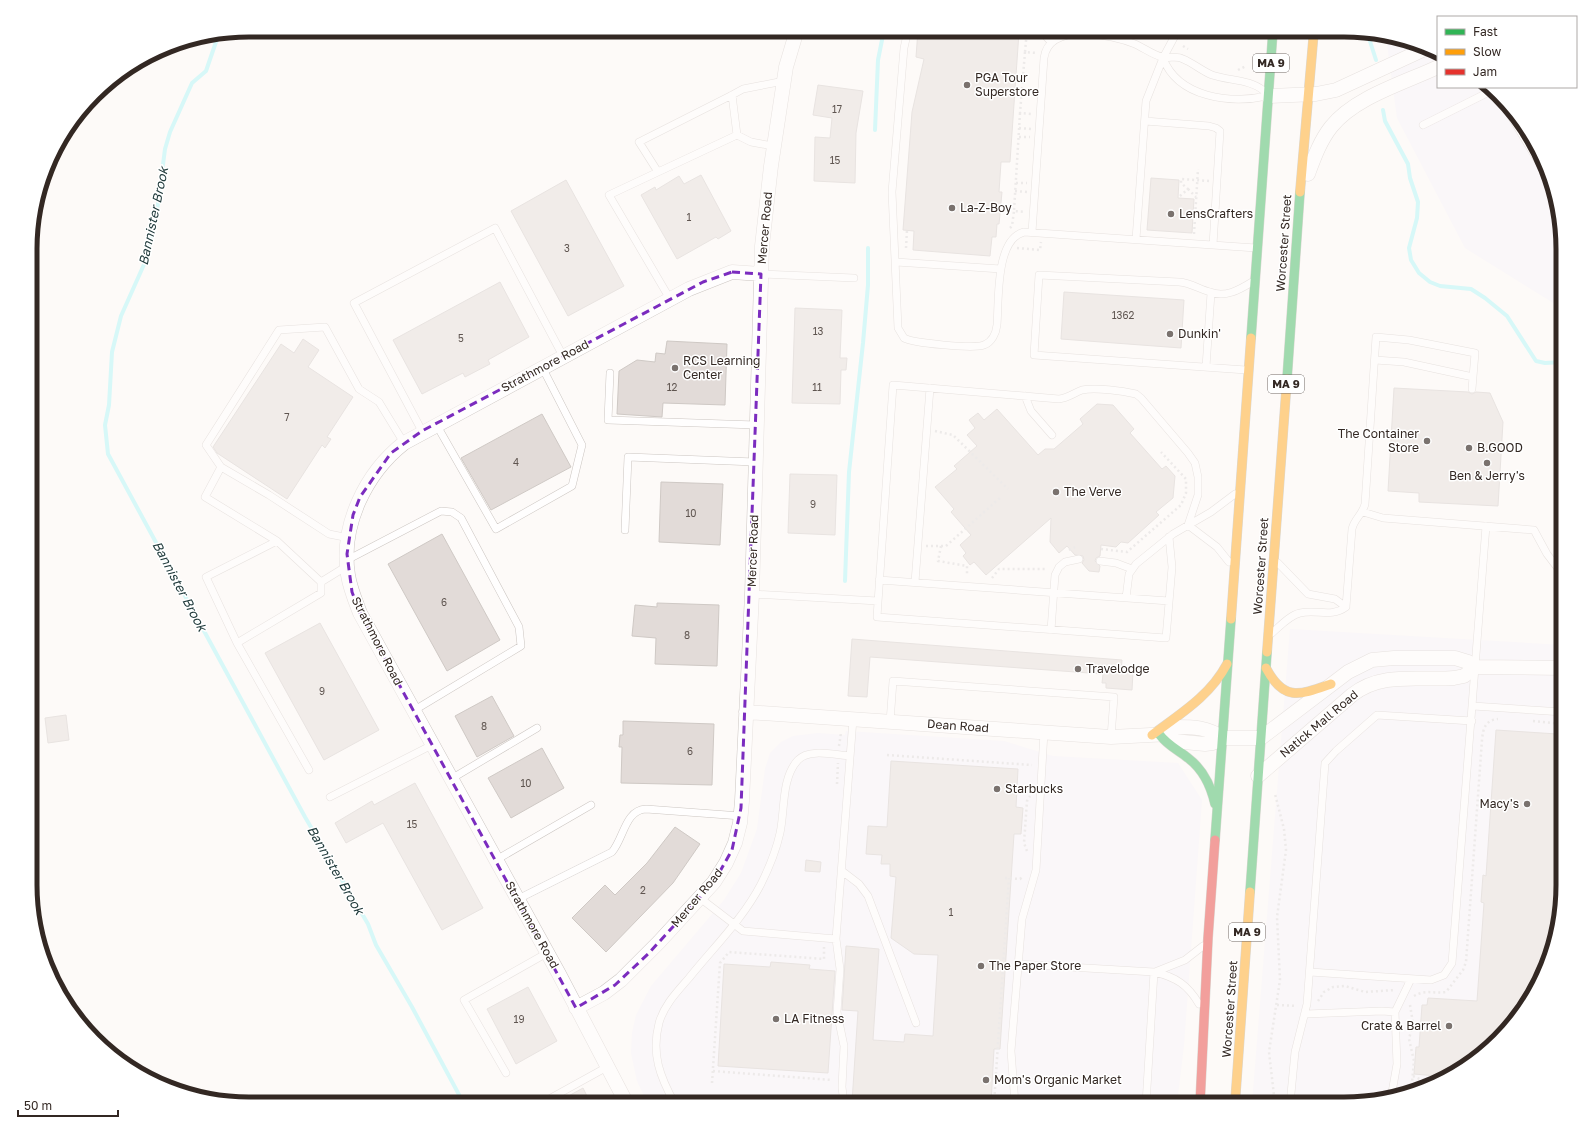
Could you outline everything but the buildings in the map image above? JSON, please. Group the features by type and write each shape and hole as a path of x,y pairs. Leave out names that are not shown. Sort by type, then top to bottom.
{"highway":[{"name":"MA 9","path":"1200,1097 1208,938 1272,37"},
{"name":"Worcester Street","path":"1236,1097 1298,207 1313,37"},
{"path":"1217,816 1212,790 1202,772 1192,761 1165,742 1160,734 1210,689 1222,674 1228,661"},
{"path":"1266,668 1276,686 1289,693 1305,692 1331,684"},
{"path":"1192,1081 1204,1011"}],"street":[{"name":"Mercer Road","path":"576,1008 604,993 621,980 659,942 700,898 718,876 729,857 737,837 741,816 752,594 761,274 767,196 774,146 789,53 795,37"},
{"path":"1268,96 1308,95 1330,92 1343,88 1420,51"},
{"path":"1298,207 1316,152 1328,132 1339,118 1348,110 1367,99 1437,67"},
{"name":"Strathmore Road","path":"623,1097 518,899 360,613 352,592 347,563 349,538 353,515 369,481 390,453 404,442 422,431 703,282 732,272 761,274"},
{"name":"Natick Mall Road","path":"1261,738 1354,668 1379,659 1455,658 1476,667 1556,668"},
{"name":"Natick Mall Road","path":"1258,776 1352,695 1364,687 1387,679 1454,678 1464,676 1476,667"},
{"name":"Dean Road","path":"746,712 1111,737 1160,734 1173,740 1205,744 1213,743 1222,738 1261,738"}],"lane":[{"path":"906,37 904,48 892,192 898,328 904,338 915,343 978,346 990,341 997,326 1001,270 1004,254 1012,239 1020,232 1258,248"},
{"path":"1046,37 1051,42"},
{"path":"1032,232 1045,53 1051,42 1062,37"},
{"path":"1108,37 1134,44 1164,58 1178,57 1215,76 1252,84 1268,96"},
{"path":"1136,239 1146,101 1174,37"},
{"path":"1164,58 1169,70 1179,80 1203,93 1216,97 1238,100 1268,96"},
{"path":"658,172 639,142 743,89 784,81"},
{"path":"1422,125 1487,93"},
{"path":"732,95 737,135"},
{"path":"1145,121 1209,126 1220,131 1213,245"},
{"path":"1519,130 1532,152"},
{"path":"737,135 751,142 774,146"},
{"path":"670,299 609,195 737,135"},
{"path":"422,431 354,303 495,228 563,356"},
{"path":"896,262 1001,270"},
{"path":"761,274 854,278"},
{"path":"1249,370 1034,355 1039,275 1179,282 1190,284 1211,293 1232,293 1256,280"},
{"path":"1206,367 1211,293"},
{"path":"349,538 329,534 269,495 221,467 206,445 280,330 324,327 359,389 379,402 404,442"},
{"path":"1268,636 1298,613 1330,614 1338,612 1346,606 1351,534 1353,524 1363,512 1365,504 1376,337 1409,340 1475,353 1472,389"},
{"path":"1375,360 1404,362 1473,377"},
{"path":"436,424 496,529 572,486 582,445 542,367"},
{"path":"610,373 608,420 756,425"},
{"path":"1169,537 1172,559 1166,638 877,616 893,385 1063,398 1088,390 1132,393 1139,395 1188,453 1195,464 1198,478 1198,495 1188,525"},
{"path":"915,582 930,388"},
{"path":"1025,396 1031,411 1052,435"},
{"path":"624,530 628,457 755,462"},
{"path":"221,467 205,497 277,541 321,582 321,593 237,643"},
{"path":"1126,598 1128,579 1132,569 1169,537 1219,507 1241,488"},
{"path":"321,582 347,563 441,512 452,512 461,518 519,627 521,646 413,711"},
{"path":"1363,512 1383,518 1534,530 1547,554 1556,567"},
{"path":"1188,525 1223,553 1235,572"},
{"path":"1310,972 1411,978 1439,978 1449,970 1453,960 1486,526"},
{"path":"277,541 206,577 237,643 309,770"},
{"path":"1274,558 1304,592 1312,596 1335,599 1346,606"},
{"path":"1051,630 1055,575 1059,567 1067,560 1079,560"},
{"path":"1100,561 1116,563 1132,569"},
{"path":"879,580 1169,601"},
{"path":"752,594 878,601"},
{"path":"890,722 893,681 1114,697 1111,737"},
{"path":"1473,706 1556,712"},
{"path":"1291,1097 1295,1052 1306,1014 1325,766 1327,760 1378,715 1472,721"},
{"path":"843,1097 844,1046 838,1012 840,969 836,939 853,719"},
{"path":"451,779 537,728"},
{"path":"1014,1097 1011,1051 1018,964 1024,912 1036,870 1044,732"},
{"path":"330,797 432,745"},
{"path":"672,1097 660,1074 656,1060 656,1038 659,1022 672,998 733,925 756,893 773,857 781,832 789,778 794,764 800,758 808,754 850,756"},
{"path":"496,860 591,805"},
{"path":"518,899 612,852 618,845 632,815 638,810 646,809 741,816"},
{"path":"842,871 859,884 868,896 916,1023"},
{"path":"700,898 733,925 746,932 836,939"},
{"path":"1154,972 1192,956 1208,938"},
{"path":"506,1073 464,1000 547,953"},
{"path":"1018,964 1154,972 1173,977 1182,982 1190,990 1204,1011"},
{"path":"1146,1097 1154,972"},
{"path":"1392,1091 1397,1064 1395,1012 1411,978"},
{"path":"1306,1014 1382,1011 1395,1012"},
{"path":"553,1097 607,1067"}],"path":[{"path":"1005,233 1012,226 1014,211 1027,37"},
{"path":"1183,46 1189,50"},
{"path":"1026,52 1038,53"},
{"path":"1235,70 1246,66"},
{"path":"1020,113 1040,115"},
{"path":"1194,236 1198,169"},
{"path":"1196,197 1181,183 1181,179 1198,180"},
{"path":"1180,196 1188,189"},
{"path":"1014,211 1026,212"},
{"path":"905,254 907,230"},
{"path":"1015,248 1040,250 1041,239"},
{"path":"944,432 953,435 962,442 1008,489"},
{"path":"1101,549 1127,552 1181,505 1186,493 1186,479 1161,452"},
{"path":"937,546 946,546 954,540 1001,497"},
{"path":"941,546 938,562 968,566 966,576 973,577"},
{"path":"1066,551 1075,547"},
{"path":"985,578 991,579 999,569 1045,570 1048,565"},
{"path":"1412,1086 1414,1061 1409,1039 1413,1023 1410,1008 1412,997 1427,991 1439,994 1446,992 1463,970 1466,962 1484,728 1492,720 1504,719"},
{"path":"1525,721 1556,724"},
{"path":"839,748 841,732"},
{"path":"887,755 1033,765"},
{"path":"1033,772 1034,759"},
{"path":"836,784 838,763"},
{"path":"1274,789 1283,825 1286,850 1277,916 1280,972 1277,1005 1269,1058 1274,1097"},
{"path":"1028,854 1024,843 1027,801 1031,794"},
{"path":"1005,878 1020,879 1024,876 1025,869"},
{"path":"994,1097 1009,878"},
{"path":"712,1083 720,963 729,952 824,959 824,946"},
{"path":"1317,1002 1324,992 1333,987 1345,986 1365,992 1396,990"},
{"path":"1277,1005 1299,1006"},
{"path":"713,1071 832,1080"},
{"path":"1413,1076 1427,1080"}],"highlighted area":[{"path":"732,272 761,274 741,808 732,850 714,882 648,954 615,985 576,1008 360,613 352,592 347,554 353,515 360,497 391,453 422,431 703,282"}],"shaded area":[{"path":"1387,41 1412,48 1437,59 1437,88 1482,88 1503,109 1528,143 1540,168 1549,194 1556,235 1556,305 1465,248 1397,118"},
{"path":"1290,629 1556,645 1556,899 1552,926 1545,953 1528,991 1520,1003 1494,1035 1473,1053 1450,1069 1412,1086 1385,1093 1358,1097 1253,1097"},
{"path":"846,731 1004,741 1053,756 1178,763 1202,800 1184,1045 1178,1097 645,1097 637,1081 631,1053 632,1033 636,1015 651,986 724,900 741,873 757,829 765,769 770,753 781,742 793,736 818,733 845,735"}],"waterway":[{"path":"875,130 878,60 883,37"},
{"name":"Bannister Brook","path":"1369,39 1376,60"},
{"name":"Bannister Brook","path":"217,40 206,71 192,83 170,132 165,149 157,211 146,260 121,316 112,352 109,405 105,425 108,454 305,817 368,924 376,945 412,1007 460,1097"},
{"name":"Bannister Brook","path":"1383,110 1385,121 1408,164 1410,178 1418,202 1417,218 1409,248 1411,260 1419,273 1430,282 1440,286 1471,289 1485,298 1507,316 1536,361 1545,363 1556,362"},
{"path":"845,581 849,472 868,285 868,248"}],"traffic: fast":[{"path":"1251,338 1272,37"},
{"path":"1287,379 1300,192"},
{"path":"1215,840 1231,619"},
{"path":"1250,892 1267,652"},
{"path":"1159,734 1169,744 1194,763 1203,773 1209,785 1215,804"}],"traffic: slow":[{"path":"1300,192 1313,37"},
{"path":"1231,619 1251,338"},
{"path":"1267,652 1287,379"},
{"path":"1152,735 1194,704 1212,686 1227,664"},
{"path":"1266,668 1279,686 1286,691 1294,693 1302,693 1331,684"},
{"path":"1235,1097 1250,892"}],"traffic: jam":[{"path":"1200,1097 1208,938 1215,840"}],"place":[{"name":"PGA Tour Superstore","path":"967,85"},
{"name":"La-Z-Boy","path":"952,208"},
{"name":"LensCrafters","path":"1171,214"},
{"name":"Dunkin'","path":"1170,334"},
{"name":"RCS Learning Center","path":"675,368"},
{"name":"The Container Store","path":"1427,441"},
{"name":"B.GOOD","path":"1469,448"},
{"name":"Ben & Jerry's","path":"1487,463"},
{"name":"The Verve","path":"1056,492"},
{"name":"Travelodge","path":"1078,669"},
{"name":"Starbucks","path":"997,789"},
{"name":"Macy's","path":"1527,804"},
{"name":"The Paper Store","path":"981,966"},
{"name":"LA Fitness","path":"776,1019"},
{"name":"Crate & Barrel","path":"1449,1026"},
{"name":"Mom's Organic Market","path":"986,1080"}]}
